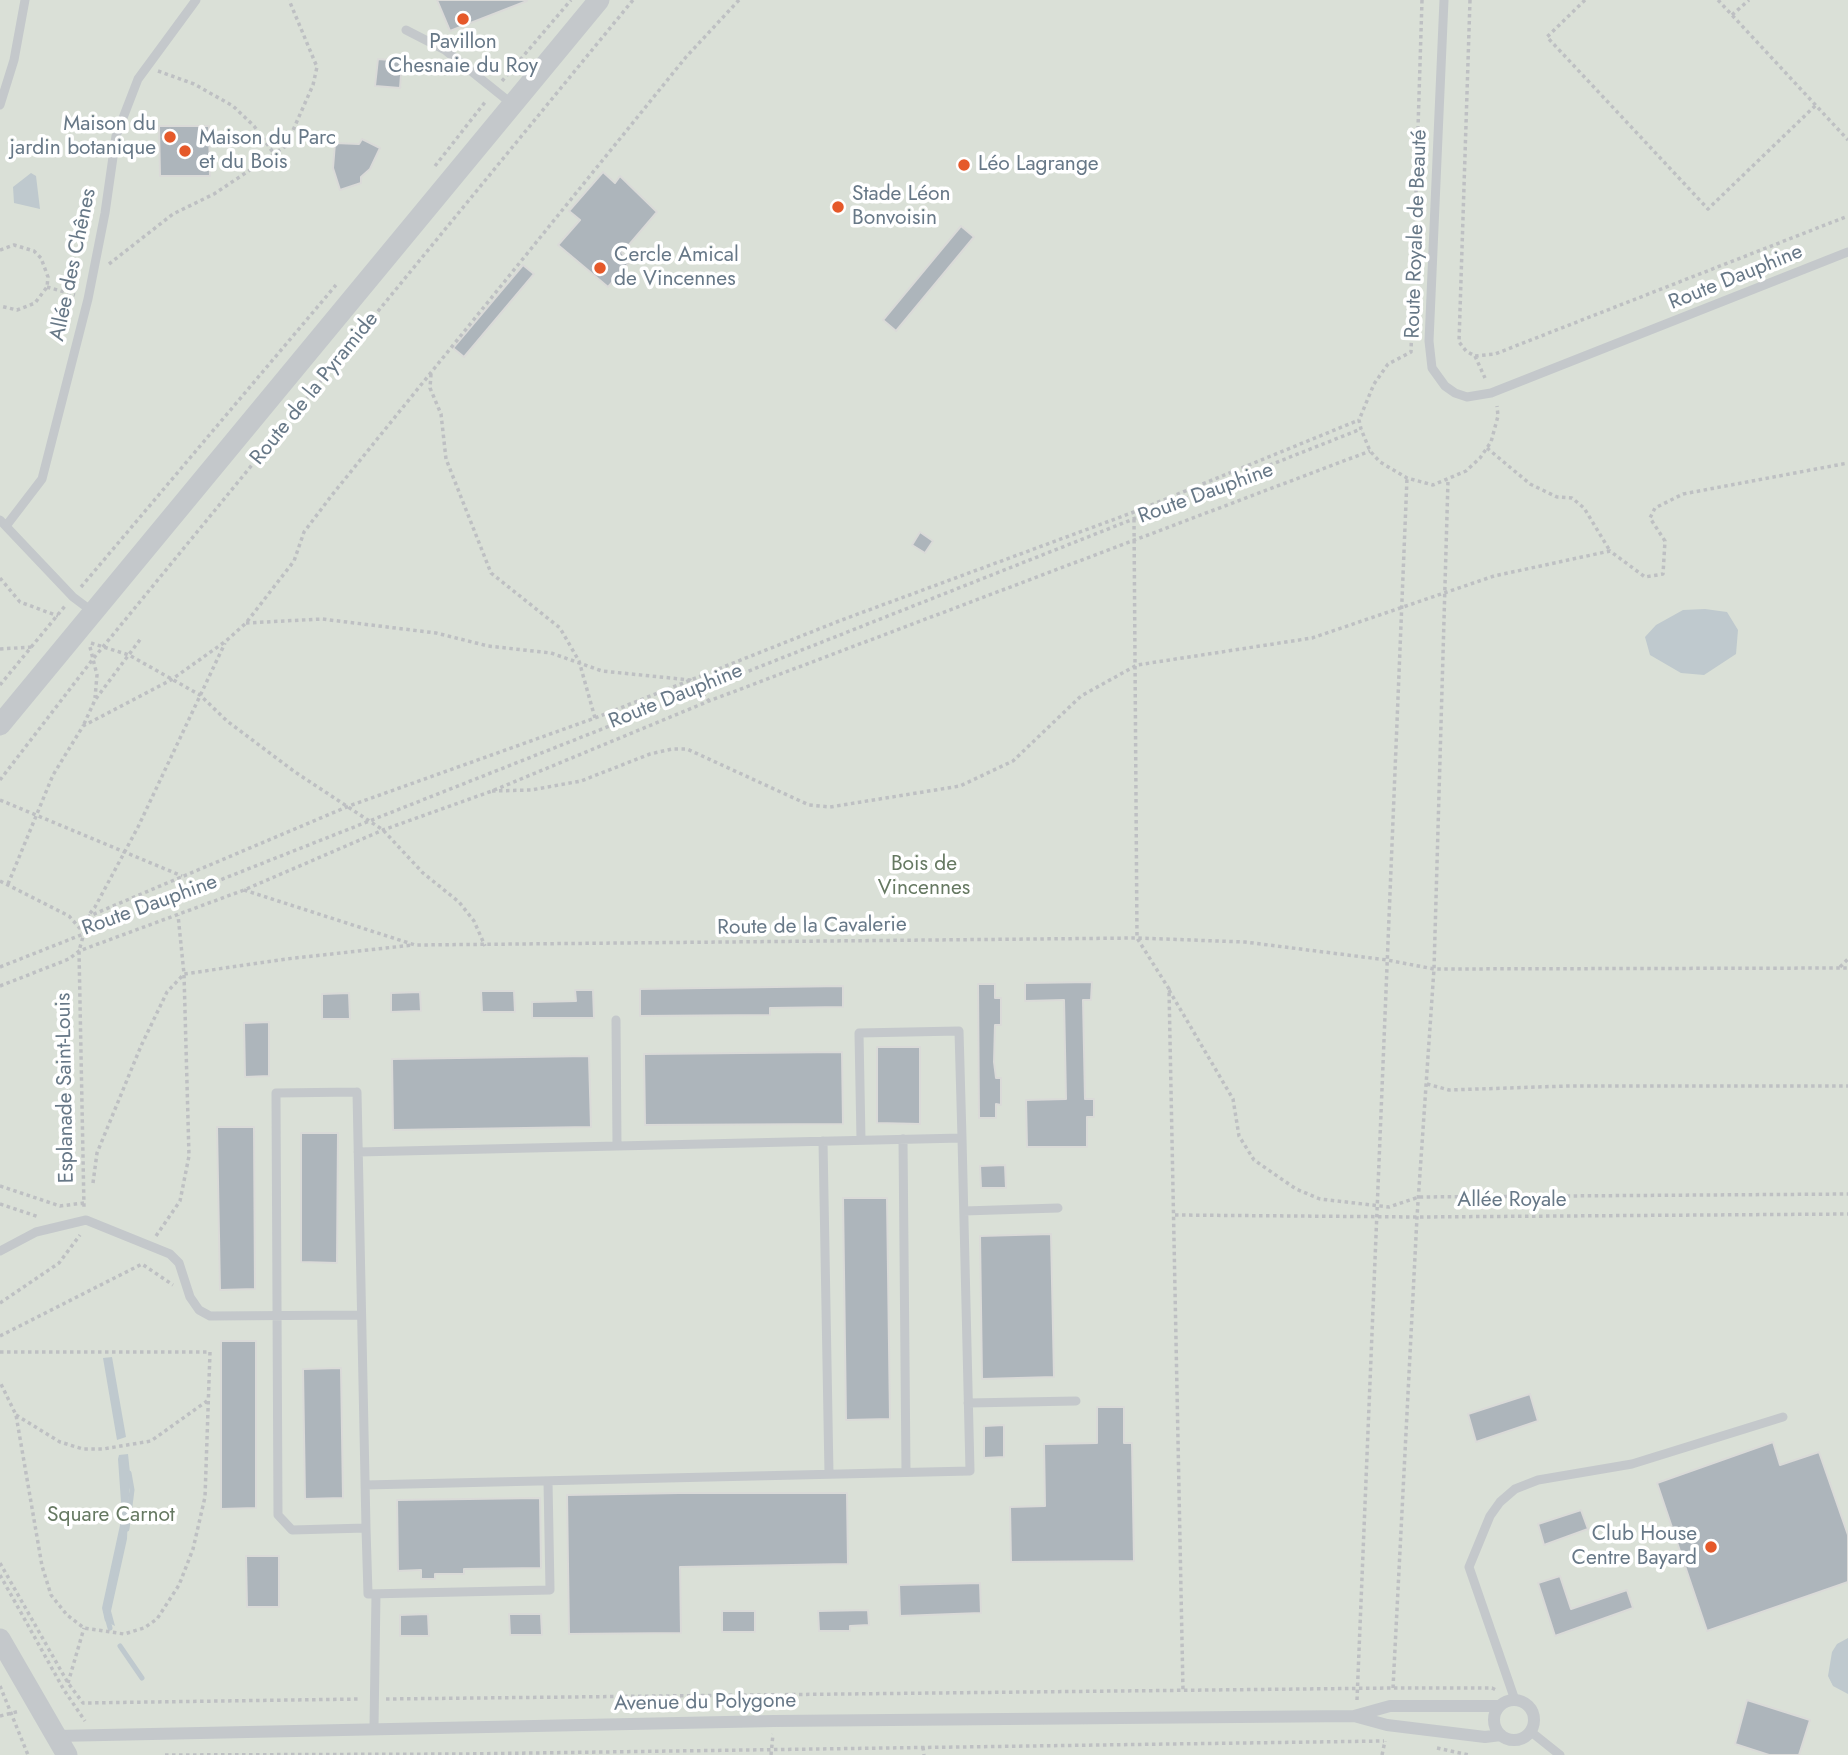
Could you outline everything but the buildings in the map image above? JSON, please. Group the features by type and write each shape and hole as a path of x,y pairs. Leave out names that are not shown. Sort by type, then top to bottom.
{"street":[{"name":"Route de la Pyramide","path":"0,725 84,637 94,612 598,0"},
{"path":"0,1639 67,1755"},
{"name":"Avenue du Polygone","path":"56,1736 374,1727 1354,1716 1390,1706 1499,1706 1515,1700"},
{"path":"1515,1700 1526,1704 1532,1714 1530,1731"},
{"path":"1499,1706 1494,1718 1502,1735"},
{"name":"Avenue du Polygone","path":"1354,1716 1387,1725 1486,1737 1502,1735 1513,1740 1530,1731"}],"lane":[{"path":"0,105 14,60 25,0"},
{"name":"Allée des Chênes","path":"3,523 43,479 88,299 105,213 116,136 138,79 196,0"},
{"name":"Route Royale de Beauté","path":"1444,0 1430,355 1438,377 1455,393 1467,397 1491,393 1520,382"},
{"path":"406,30 445,50 512,104"},
{"name":"Route Dauphine","path":"1520,382 1848,252"},
{"path":"3,523 73,597 94,612"},
{"path":"616,1020 617,1146"},
{"path":"365,1485 970,1471 960,1031 859,1033 861,1140"},
{"path":"366,1528 292,1530 278,1515 276,1093 357,1092 368,1594 550,1590 548,1481"},
{"path":"358,1152 962,1138"},
{"path":"903,1139 906,1472"},
{"path":"823,1141 829,1474"},
{"path":"964,1211 1058,1208"},
{"path":"0,1251 36,1232 86,1220 170,1254 178,1263 190,1297 199,1310 210,1316 362,1315"},
{"path":"968,1403 1076,1401"},
{"path":"1515,1700 1469,1567 1490,1516 1500,1502 1515,1489 1538,1480 1632,1464 1783,1418"},
{"path":"374,1727 376,1594"},
{"path":"1530,1731 1560,1755"}],"path":[{"path":"92,279 144,234 173,214 214,194 286,146 313,85 317,66 289,0"},
{"path":"432,169 571,0"},
{"name":"Route de la Pyramide","path":"0,780 93,659 633,0"},
{"path":"83,726 171,680 226,641 246,622 294,561 304,532 686,57 739,0"},
{"path":"1422,0 1411,352 1388,364 1374,384 1359,420 1370,451 1381,462 1407,478 1433,485 1448,481 1466,471 1487,448 1498,416 1497,406"},
{"path":"1470,0 1459,342 1475,356 1485,378"},
{"path":"1585,0 1547,37 1708,209 1816,105"},
{"path":"1718,0 1848,140"},
{"path":"1732,15 1749,0"},
{"path":"146,67 194,84 233,106 254,126 275,155"},
{"path":"1475,356 1495,354 1848,216"},
{"path":"0,250 14,245 34,251 46,267 47,287 35,303 27,308 17,310 0,306"},
{"path":"0,685 345,275"},
{"path":"47,287 88,299"},
{"path":"431,372 430,388 441,414 446,459 491,573 560,628 579,661 595,718"},
{"path":"87,917 349,806 595,718 1134,512 1359,420"},
{"name":"Route Dauphine","path":"0,967 1361,429"},
{"path":"1487,448 1530,484 1557,497 1572,498 1584,508 1611,551 1645,577 1663,574 1665,541 1650,518 1655,508 1683,494 1848,463"},
{"name":"Route Dauphine","path":"0,986 69,959 79,951 244,890 383,830 492,791 709,701 1370,451"},
{"path":"1354,1716 1360,1688 1375,1217 1399,608 1407,478"},
{"path":"1390,1706 1417,1217 1434,969 1448,481"},
{"path":"1134,512 1137,938"},
{"path":"492,791 531,790 581,781 650,754 672,749 687,749 809,805 830,807 960,786 1013,761 1081,696 1137,665 1312,638 1424,602 1444,592 1532,567 1611,551"},
{"path":"0,578 20,602 59,617"},
{"path":"246,622 323,619 436,633 488,646 551,653 602,671 690,680 709,701"},
{"path":"84,637 129,655 200,695 227,722 295,772 383,830 423,873 459,902 474,920 485,946"},
{"path":"84,637 97,675 95,700"},
{"path":"8,884 53,775 83,726 95,700 142,638"},
{"path":"87,917 125,853 226,641"},
{"path":"0,649 32,647"},
{"path":"0,800 183,876"},
{"path":"0,881 69,916 84,933"},
{"name":"Route de la Cavalerie","path":"244,890 415,945 1137,938 1245,942 1387,960"},
{"path":"150,1245 180,1201 189,1156 184,974 178,915"},
{"name":"Esplanade Saint-Louis","path":"86,1220 79,951 87,917"},
{"name":"Allée Royale","path":"1137,938 1233,1099 1239,1136 1254,1160 1296,1189 1320,1199 1376,1203 1389,1207 1419,1197 1848,1194"},
{"path":"93,1183 97,1153 141,1046 167,992 184,974 286,958 415,945"},
{"path":"1839,968 1848,958"},
{"path":"1387,960 1434,969 1848,968"},
{"path":"1169,989 1183,1691"},
{"path":"1427,1084 1449,1090 1567,1086 1848,1086"},
{"path":"0,1186 61,1206 84,1203"},
{"path":"1840,1194 1848,1201"},
{"path":"0,1204 61,1224"},
{"name":"Allée Royale","path":"1175,1215 1417,1217 1848,1214"},
{"path":"0,1303 59,1263 77,1242 86,1220"},
{"path":"0,1336 142,1264 190,1297"},
{"path":"0,1352 210,1352 205,1497 192,1549 179,1585 157,1619 135,1632 124,1634 84,1628 67,1615 51,1595 42,1566 16,1415 0,1382"},
{"path":"16,1415 60,1442 83,1449 103,1449 151,1441 207,1401"},
{"path":"0,1563 68,1684 83,1703 1360,1688 1492,1688 1515,1700"},
{"path":"0,1574 64,1690 84,1719"},
{"path":"58,1694 68,1684 84,1628"},
{"path":"0,1686 28,1755"},
{"path":"0,1716 22,1710"},
{"path":"771,1755 774,1721"},
{"path":"1382,1755 1387,1725"},
{"path":"165,1755 1396,1742"},
{"path":"923,1747 924,1755"},
{"path":"1429,1747 1469,1755"},
{"path":"806,1749 809,1755"}],"green space":[{"name":"Bois de Vincennes","path":"0,0 1848,0 1848,1755 0,1755"}],"shaded area":[{"path":"31,173 36,176 40,209 14,203 13,187"},
{"path":"1683,610 1727,612 1738,630 1736,654 1704,675 1681,673 1650,655 1645,637 1656,625"},
{"path":"112,1357 126,1437 117,1440 103,1358"},
{"path":"128,1454 130,1473 127,1539 111,1611 115,1626 105,1621 102,1608 122,1516 118,1459 119,1455"},
{"path":"1848,1638 1848,1694 1833,1686 1828,1676 1832,1652 1837,1644"}],"waterway":[{"path":"127,1529 132,1490 129,1473"},
{"path":"107,1617 110,1628"},
{"path":"120,1646 142,1678"}],"place":[{"name":"Pavillon Chesnaie du Roy","path":"463,19"},
{"name":"Maison du jardin botanique","path":"170,137"},
{"name":"Maison du Parc et du Bois","path":"185,151"},
{"name":"Léo Lagrange","path":"964,165"},
{"name":"Stade Léon Bonvoisin","path":"838,207"},
{"name":"Cercle Amical de Vincennes","path":"600,268"},
{"name":"Club House Centre Bayard","path":"1711,1547"}],"park label":[{"name":"Square Carnot","path":"111,1516"}]}
